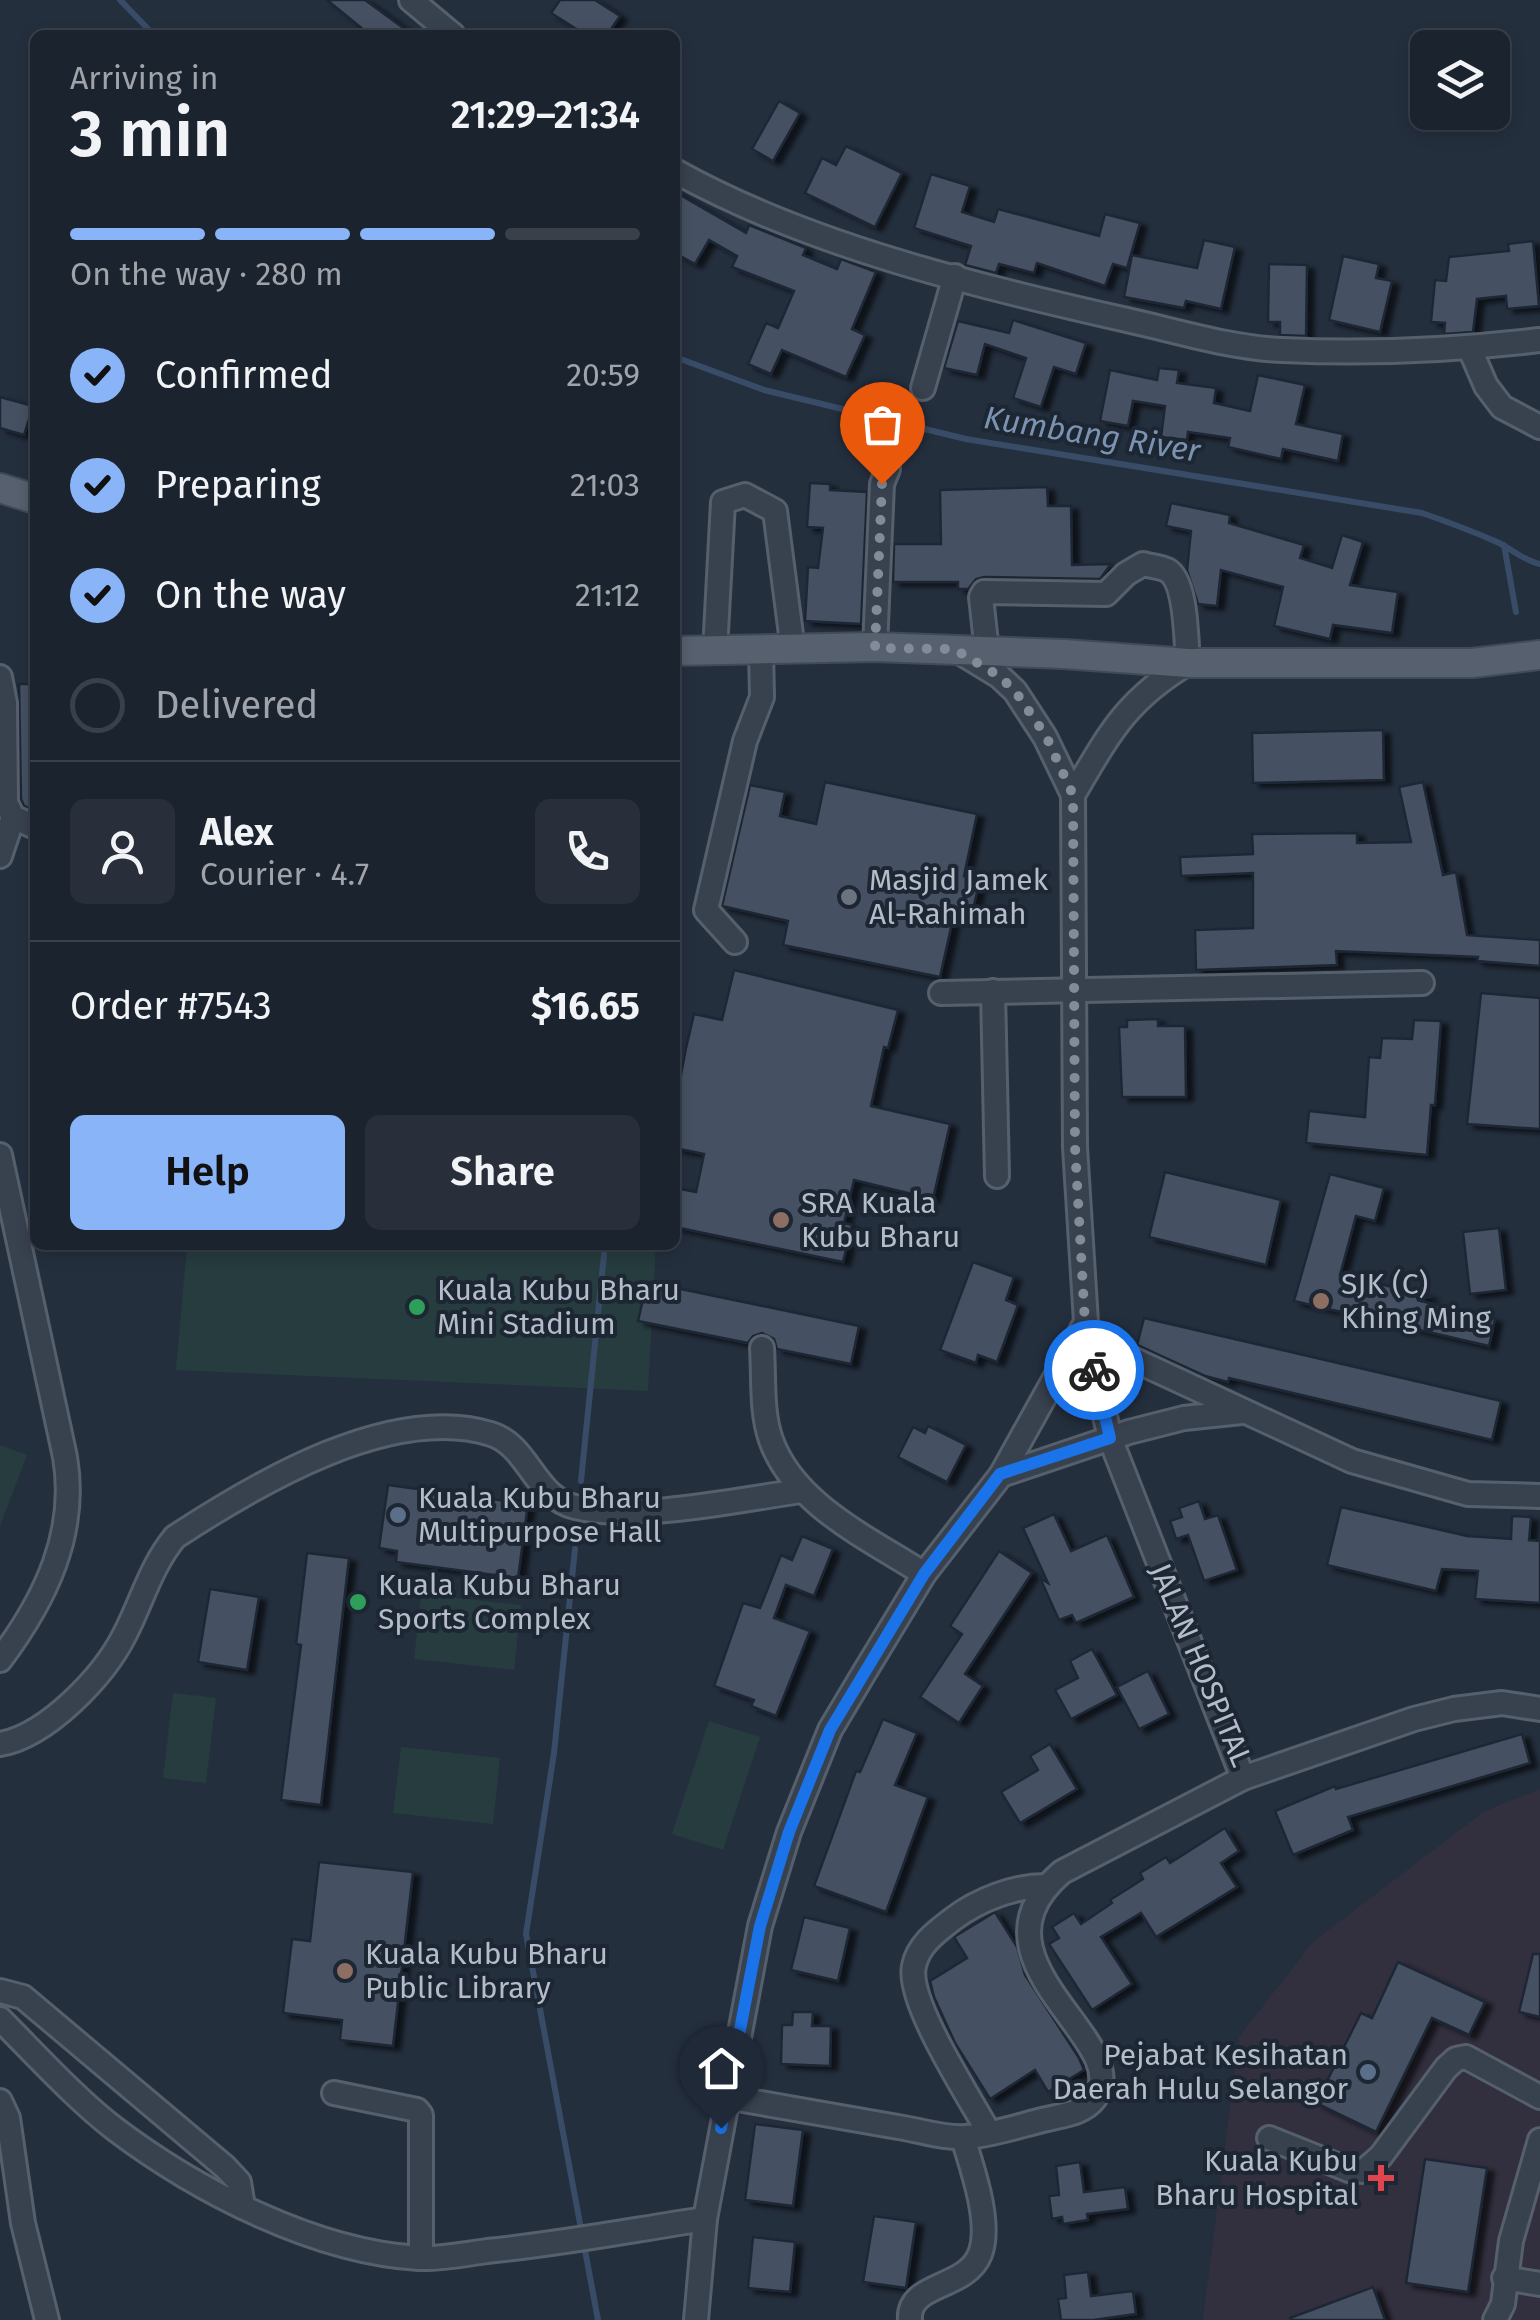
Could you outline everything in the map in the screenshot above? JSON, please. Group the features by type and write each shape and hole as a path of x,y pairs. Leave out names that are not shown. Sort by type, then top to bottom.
{"main road":[{"path":"0,488 30,497"},
{"path":"680,651 954,649 1188,663 1472,663 1540,654"}],"street":[{"path":"412,0 447,30"},
{"path":"680,173 780,220 955,276 1037,300 1213,339 1280,350 1470,349 1540,340"},
{"path":"923,388 955,276"},
{"path":"1470,349 1486,386 1502,407 1540,427"},
{"path":"875,648 882,484 888,469"},
{"path":"715,651 723,502 745,495 775,510 794,650"},
{"path":"987,652 981,597 984,592 1106,594 1143,564 1167,570 1177,580 1188,663 1154,684 1130,707 1073,795"},
{"path":"954,649 999,676 1015,691 1046,736 1073,795"},
{"path":"734,942 706,910 744,741 762,698 761,650"},
{"path":"0,677 6,703 6,803 13,817 30,826"},
{"name":"JALAN HOSPITAL","path":"1073,795 1075,1147 1086,1331 1110,1438 1242,1778 1454,1708 1502,1704 1540,1709"},
{"path":"0,856 13,817"},
{"path":"942,993 1422,983"},
{"path":"993,991 997,1176"},
{"path":"0,1154 66,1457 70,1504 52,1571 20,1632 0,1660"},
{"path":"696,2320 704,2218 726,2097 760,1926 789,1832 830,1730 924,1574 1000,1474 1086,1331 1242,1412 1352,1462 1468,1494 1540,1496"},
{"path":"762,1348 765,1418 770,1440 801,1490 924,1574"},
{"path":"1000,1474 1184,1418 1242,1412"},
{"path":"0,1744 35,1732 95,1678 124,1637 160,1556 175,1537 316,1457 364,1438 453,1429 491,1434 515,1450 540,1486 557,1501 597,1511 690,1506 801,1490"},
{"path":"726,2097 962,2138 1078,2111 1095,2098 1100,2083 1093,2051 1037,1969 1029,1932 1030,1914 1045,1886 1062,1872 1242,1778"},
{"path":"989,2132 917,2002 912,1969 919,1950 961,1913 1020,1886 1045,1886"},
{"path":"0,1991 23,1998 225,2167 239,2182 243,2208"},
{"path":"0,2020 114,2128 243,2208 331,2241 421,2258 554,2244 704,2218"},
{"path":"1269,2138 1349,2170 1364,2171 1381,2156 1446,2068 1456,2059 1466,2057 1540,2096"},
{"path":"334,2093 417,2110 420,2115 421,2258"},
{"path":"0,2101 8,2118 23,2224 47,2320"},
{"path":"910,2320 909,2310 919,2295 955,2281 979,2255 980,2191 962,2138"},
{"path":"1495,2320 1502,2304 1522,2199 1540,2140"},
{"path":"1504,2278 1540,2284"}],"shaded area":[{"name":"Kuala Kubu Bharu Hospital","path":"1540,1789 1540,2320 1203,2320 1239,2037 1314,1941 1485,1811"}],"green space":[{"name":"Kuala Kubu Bharu Mini Stadium","path":"187,1250 656,1250 648,1391 176,1370"},
{"path":"0,1445 27,1455 0,1526"},
{"path":"421,1594 521,1605 514,1670 414,1659"},
{"path":"173,1693 216,1698 206,1783 163,1778"},
{"path":"709,1721 760,1737 723,1850 672,1834"},
{"path":"401,1747 500,1758 493,1824 393,1813"}],"building":[{"path":"327,0 365,0 406,30 364,30"},
{"path":"560,0 595,0 620,16 610,30 578,30 551,13"},
{"path":"779,101 800,113 773,161 752,149"},
{"path":"846,146 902,173 875,227 805,193 822,158 836,165"},
{"path":"931,174 970,186 962,212 994,222 998,209 1099,236 1105,214 1140,223 1127,268 1113,264 1105,286 1037,263 1034,273 999,264 996,273 965,265 971,246 914,228"},
{"path":"680,195 746,233 749,225 806,248 803,255 837,269 841,259 876,272 852,329 865,335 846,377 782,350 771,374 748,364 766,323 778,328 794,291 732,267 737,256 709,240 695,264 680,256"},
{"path":"1204,240 1235,247 1221,309 1186,301 1184,308 1124,297 1132,255 1197,268"},
{"path":"1533,241 1539,306 1507,309 1506,296 1477,299 1473,332 1444,334 1445,323 1431,322 1435,280 1446,281 1449,257 1509,251 1508,244"},
{"path":"1343,256 1379,264 1376,278 1392,281 1380,332 1329,320"},
{"path":"1269,264 1307,265 1306,336 1280,335 1280,322 1268,322"},
{"path":"1013,320 1086,343 1076,374 1054,367 1041,407 1013,398 1026,358 985,344 977,375 944,368 958,321 1009,333"},
{"path":"1159,368 1179,370 1177,383 1216,388 1214,403 1250,411 1258,375 1305,385 1296,424 1343,434 1338,461 1283,449 1281,459 1228,447 1230,438 1188,432 1187,440 1161,437 1165,406 1133,401 1128,426 1100,421 1110,370 1157,380"},
{"path":"0,397 30,405 24,435 0,428"},
{"path":"810,483 830,484 830,490 867,492 861,624 805,621 808,567 818,568 823,528 807,527"},
{"path":"1047,487 1048,506 1071,506 1072,565 1111,564 1100,579 984,577 976,579 968,589 958,589 958,582 893,582 894,544 941,544 940,490"},
{"path":"1171,503 1230,515 1229,523 1304,545 1300,558 1332,568 1342,535 1363,542 1350,585 1398,592 1392,633 1333,625 1330,639 1274,626 1283,587 1221,570 1217,606 1198,604 1187,570 1191,531 1166,526"},
{"path":"19,684 30,684 30,809 21,799"},
{"path":"1383,730 1384,780 1253,783 1252,733"},
{"name":"Masjid Jamek Al-Rahimah","path":"825,782 977,814 964,876 980,879 971,918 954,914 940,977 783,945 788,921 722,906 750,785 785,792 780,816 816,824"},
{"path":"1423,782 1443,875 1456,872 1467,935 1540,940 1540,966 1477,961 1478,957 1336,951 1337,965 1196,970 1195,930 1253,928 1253,873 1181,876 1180,857 1253,854 1252,834 1357,833 1357,843 1411,842 1399,787"},
{"path":"734,970 898,1010 888,1048 884,1047 871,1106 950,1124 933,1199 854,1180 844,1223 852,1225 843,1262 680,1228 680,1189 696,1192 704,1154 680,1149 680,1080 686,1048 694,1014 722,1020"},
{"path":"1481,993 1540,998 1540,1129 1467,1124"},
{"path":"1158,1019 1158,1026 1185,1026 1186,1097 1122,1097 1119,1027 1127,1027 1127,1020"},
{"path":"1414,1020 1441,1021 1427,1155 1306,1143 1309,1111 1365,1117 1369,1057 1380,1058 1382,1038 1412,1039"},
{"path":"1165,1172 1281,1200 1266,1265 1149,1237"},
{"path":"1330,1174 1384,1188 1375,1221 1356,1216 1340,1275 1432,1296 1417,1300 1495,1319 1489,1346 1294,1301"},
{"path":"1499,1228 1506,1290 1470,1294 1463,1232"},
{"path":"973,1262 1014,1277 1006,1300 1018,1305 997,1362 978,1355 976,1363 940,1350"},
{"path":"647,1282 859,1326 851,1364 777,1349 774,1339 762,1333 748,1343 638,1321"},
{"path":"1144,1318 1501,1401 1492,1440 1229,1378 1228,1382 1205,1376 1137,1345"},
{"path":"928,1426 966,1445 947,1482 898,1457 913,1427 925,1433"},
{"path":"388,1485 528,1504 518,1578 396,1562 397,1551 379,1548"},
{"path":"1199,1501 1205,1519 1218,1515 1237,1570 1204,1581 1188,1535 1176,1539 1170,1521 1182,1517 1179,1508"},
{"path":"1341,1507 1467,1536 1511,1539 1512,1516 1531,1517 1529,1540 1540,1541 1540,1603 1475,1599 1478,1571 1442,1569 1436,1591 1327,1565"},
{"path":"1054,1514 1071,1551 1107,1535 1134,1597 1076,1623 1072,1615 1059,1620 1040,1578 1048,1583 1023,1528"},
{"path":"802,1536 833,1549 814,1596 786,1585 774,1618 810,1631 776,1716 751,1706 754,1700 714,1686 743,1603 760,1608 781,1555 792,1560"},
{"path":"999,1551 1032,1573 965,1674 983,1686 959,1723 920,1697 962,1634 950,1626"},
{"path":"307,1553 349,1558 321,1805 281,1800 301,1645 296,1644"},
{"path":"210,1589 259,1597 247,1670 198,1662"},
{"path":"1092,1649 1117,1695 1071,1719 1055,1690 1078,1678 1070,1661"},
{"path":"1148,1671 1169,1714 1139,1729 1117,1687"},
{"path":"883,1719 917,1733 895,1785 928,1797 886,1912 814,1886 856,1771 860,1772"},
{"path":"1522,1734 1530,1763 1348,1817 1353,1830 1293,1855 1275,1811 1335,1786 1336,1789"},
{"path":"1050,1744 1077,1789 1020,1823 1001,1792 1038,1770 1030,1756"},
{"path":"1225,1828 1239,1851 1221,1863 1237,1887 1156,1937 1141,1913 1101,1937 1132,1984 1092,2010 1049,1944 1059,1938 1052,1927 1074,1913 1081,1924 1143,1879 1140,1873 1166,1857 1170,1863"},
{"name":"Kuala Kubu Bharu Public Library","path":"319,1862 413,1872 393,2046 340,2040 342,2020 283,2013 292,1939 310,1941"},
{"path":"995,1912 1017,1947 1025,1975 1084,2070 1048,2092 1035,2070 990,2099 955,2043 934,1997 930,1981 967,1958 954,1937"},
{"path":"804,1917 850,1928 838,1981 791,1970"},
{"path":"1533,1954 1540,1954 1540,2017 1519,2012"},
{"path":"1398,1962 1485,2002 1469,2035 1432,2018 1376,2132 1316,2103 1361,2013 1372,2018"},
{"path":"793,2012 813,2012 812,2026 831,2026 830,2066 781,2064 782,2025 792,2025"},
{"path":"755,2124 803,2130 793,2206 745,2200"},
{"path":"1425,2159 1487,2168 1468,2292 1406,2283"},
{"path":"1080,2162 1084,2192 1125,2187 1128,2209 1087,2214 1088,2220 1063,2224 1062,2217 1052,2219 1049,2196 1059,2195 1056,2166"},
{"path":"874,2216 916,2222 906,2288 863,2282"},
{"path":"753,2237 795,2242 790,2292 748,2288"},
{"path":"1088,2272 1091,2296 1133,2291 1136,2314 1061,2320 1058,2299 1066,2298 1064,2275"},
{"path":"1373,2287 1385,2320 1290,2318"}],"waterway":[{"name":"Kumbang River","path":"120,0 149,30"},
{"name":"Kumbang River","path":"680,359 764,390 966,439 1422,513 1488,538 1540,564"},
{"path":"1504,545 1516,612"},
{"path":"581,1481 604,1250"},
{"path":"575,1549 554,1753 526,1934 598,2320"}],"way so far":[{"path":"882,484 875,648 954,649 999,676 1015,691 1046,736 1073,795 1075,1147 1086,1338 1094,1370"}],"place":[{"name":"Masjid Jamek Al-Rahimah","path":"849,897"},
{"name":"SRA Kuala Kubu Bharu","path":"781,1220"},
{"name":"SJK (C) Khing Ming","path":"1321,1301"},
{"name":"Kuala Kubu Bharu Mini Stadium","path":"417,1307"},
{"name":"Kuala Kubu Bharu Multipurpose Hall","path":"398,1515"},
{"name":"Kuala Kubu Bharu Sports Complex","path":"358,1602"},
{"name":"Kuala Kubu Bharu Public Library","path":"345,1971"},
{"name":"Pejabat Kesihatan Daerah Hulu Selangor","path":"1368,2072"},
{"name":"Kuala Kubu Bharu Hospital","path":"1381,2178"}],"route":[{"path":"721,2128 760,1926 789,1832 830,1730 924,1574 1000,1474 1110,1438 1094,1370"}]}
